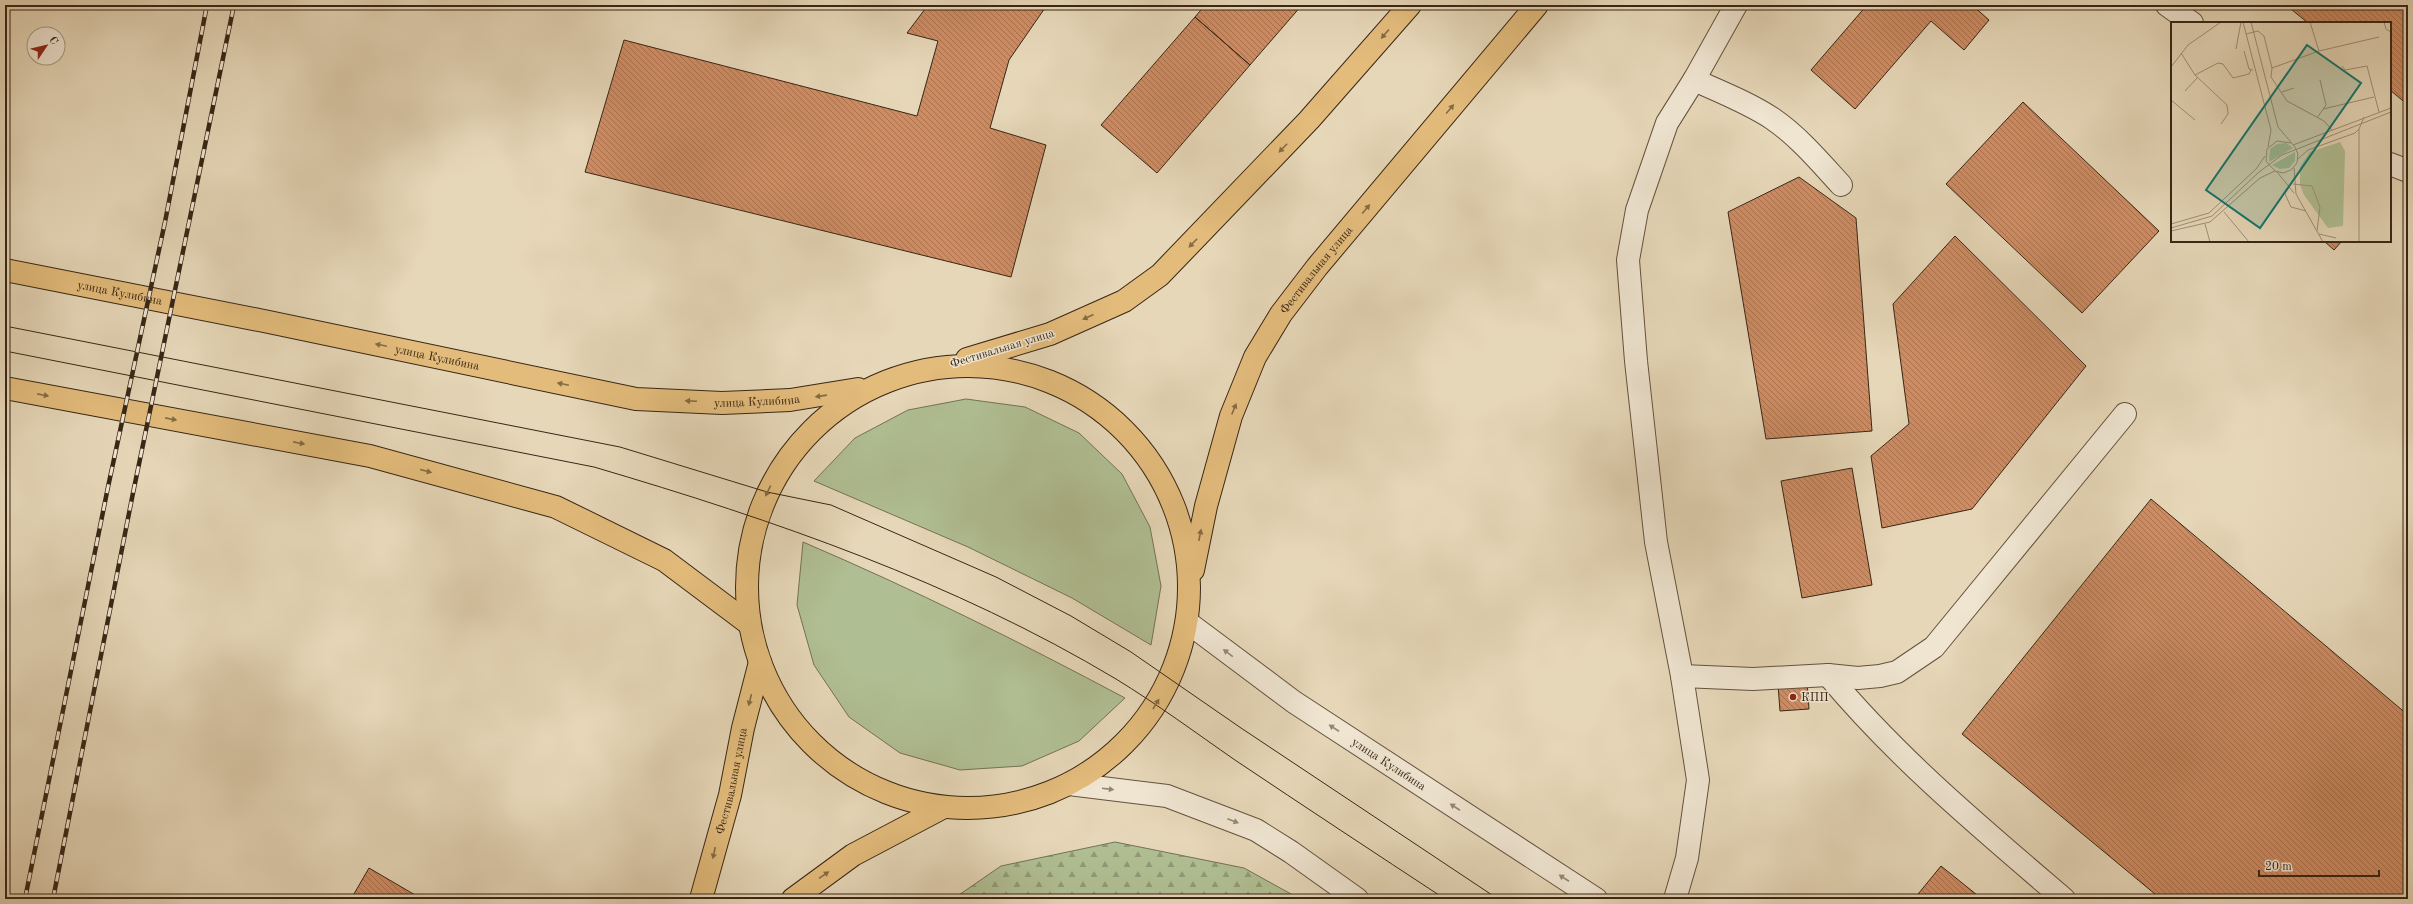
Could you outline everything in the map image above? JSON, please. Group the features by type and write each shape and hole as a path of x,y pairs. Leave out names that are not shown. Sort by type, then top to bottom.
{"main road":[{"name":"Фестивальная улица","path":"940,367 1015,346 1050,334 1124,301 1160,275 1309,120 1410,5"},
{"name":"Фестивальная улица","path":"1190,586 1206,506 1231,416 1256,357 1281,314 1317,267 1537,5"},
{"name":"улица Кулибина","path":"5,270 264,321 636,399 722,403 790,400 873,386"},
{"path":"990,366 1028,374 1072,391 1110,416 1131,437 1160,476 1182,528 1190,586 1187,622 1170,679 1155,706 1140,727 1120,749 1069,784 1036,798 1002,806 956,809 894,796 856,778 832,762 796,726 781,705 760,662 748,623 748,565 754,527 768,492 783,465 808,433 839,406 873,386 894,377 940,367 990,366"},
{"path":"5,388 370,456 556,506 664,560 748,623"},
{"name":"Фестивальная улица","path":"701,899 730,795 743,728 760,662"},
{"path":"793,899 853,855 890,834 944,807"}],"street":[{"path":"1675,899 1687,858 1698,780 1682,676 1656,542 1636,361 1628,260 1636,210 1651,162 1667,123 1694,80 1736,5"},
{"path":"2167,5 2191,22"},
{"path":"1694,80 1741,101 1773,119 1799,140 1841,185"},
{"path":"2391,164 2408,171"},
{"path":"1682,676 1753,679 1828,675 1858,678 1897,672 1934,647 2125,414"},
{"name":"улица Кулибина","path":"1187,622 1294,702 1596,899"},
{"path":"1828,675 1864,717 1940,793 2064,899"},
{"path":"1069,784 1167,796 1256,830 1291,852 1357,899"}],"green space":[{"path":"966,399 1025,407 1079,433 1122,474 1150,527 1161,586 1151,645 1072,598 968,547 814,481 855,438 908,410"},
{"path":"803,542 885,578 966,617 1125,698 1079,741 1022,766 960,770 900,753 849,717 814,665 797,605"},
{"path":"1115,842 1244,868 1300,899 953,899 1001,866"}],"building":[{"path":"928,5 1047,5 1009,60 990,128 1046,145 1011,277 585,172 624,40 917,116 938,41 907,33"},
{"path":"1205,5 1302,5 1250,65 1195,17"},
{"path":"1867,5 1972,5 1989,20 1964,50 1931,21 1855,109 1811,70"},
{"path":"2286,5 2408,5 2408,105 2391,91 2391,22 2307,22"},
{"path":"1195,17 1250,65 1157,173 1101,125"},
{"path":"2023,102 2159,231 2082,313 1946,184"},
{"path":"1799,177 1856,218 1872,431 1766,439 1728,212"},
{"path":"1955,236 2086,366 1972,509 1882,528 1871,456 1909,424 1893,304"},
{"path":"2325,242 2341,242 2334,250"},
{"path":"1852,468 1872,585 1802,598 1781,481"},
{"path":"2151,499 2408,715 2408,899 2161,899 1962,734"},
{"name":"КПП","path":"1807,682 1809,709 1780,711 1778,685"},
{"path":"1941,866 1982,899 1914,899"},
{"path":"369,868 422,899 351,899"}],"tram line":[{"path":"5,326 620,447 767,492 831,505 996,577 1071,616 1131,652 1241,728 1498,899"},
{"path":"5,351 594,467 729,509 862,556 991,612 1054,644 1116,679 1161,708 1261,778 1445,899"}],"railway":[{"path":"25,899 108,487 165,222 207,5"},
{"path":"53,899 133,493 234,5"}],"place":[{"name":"КПП","path":"1793,697"}]}
